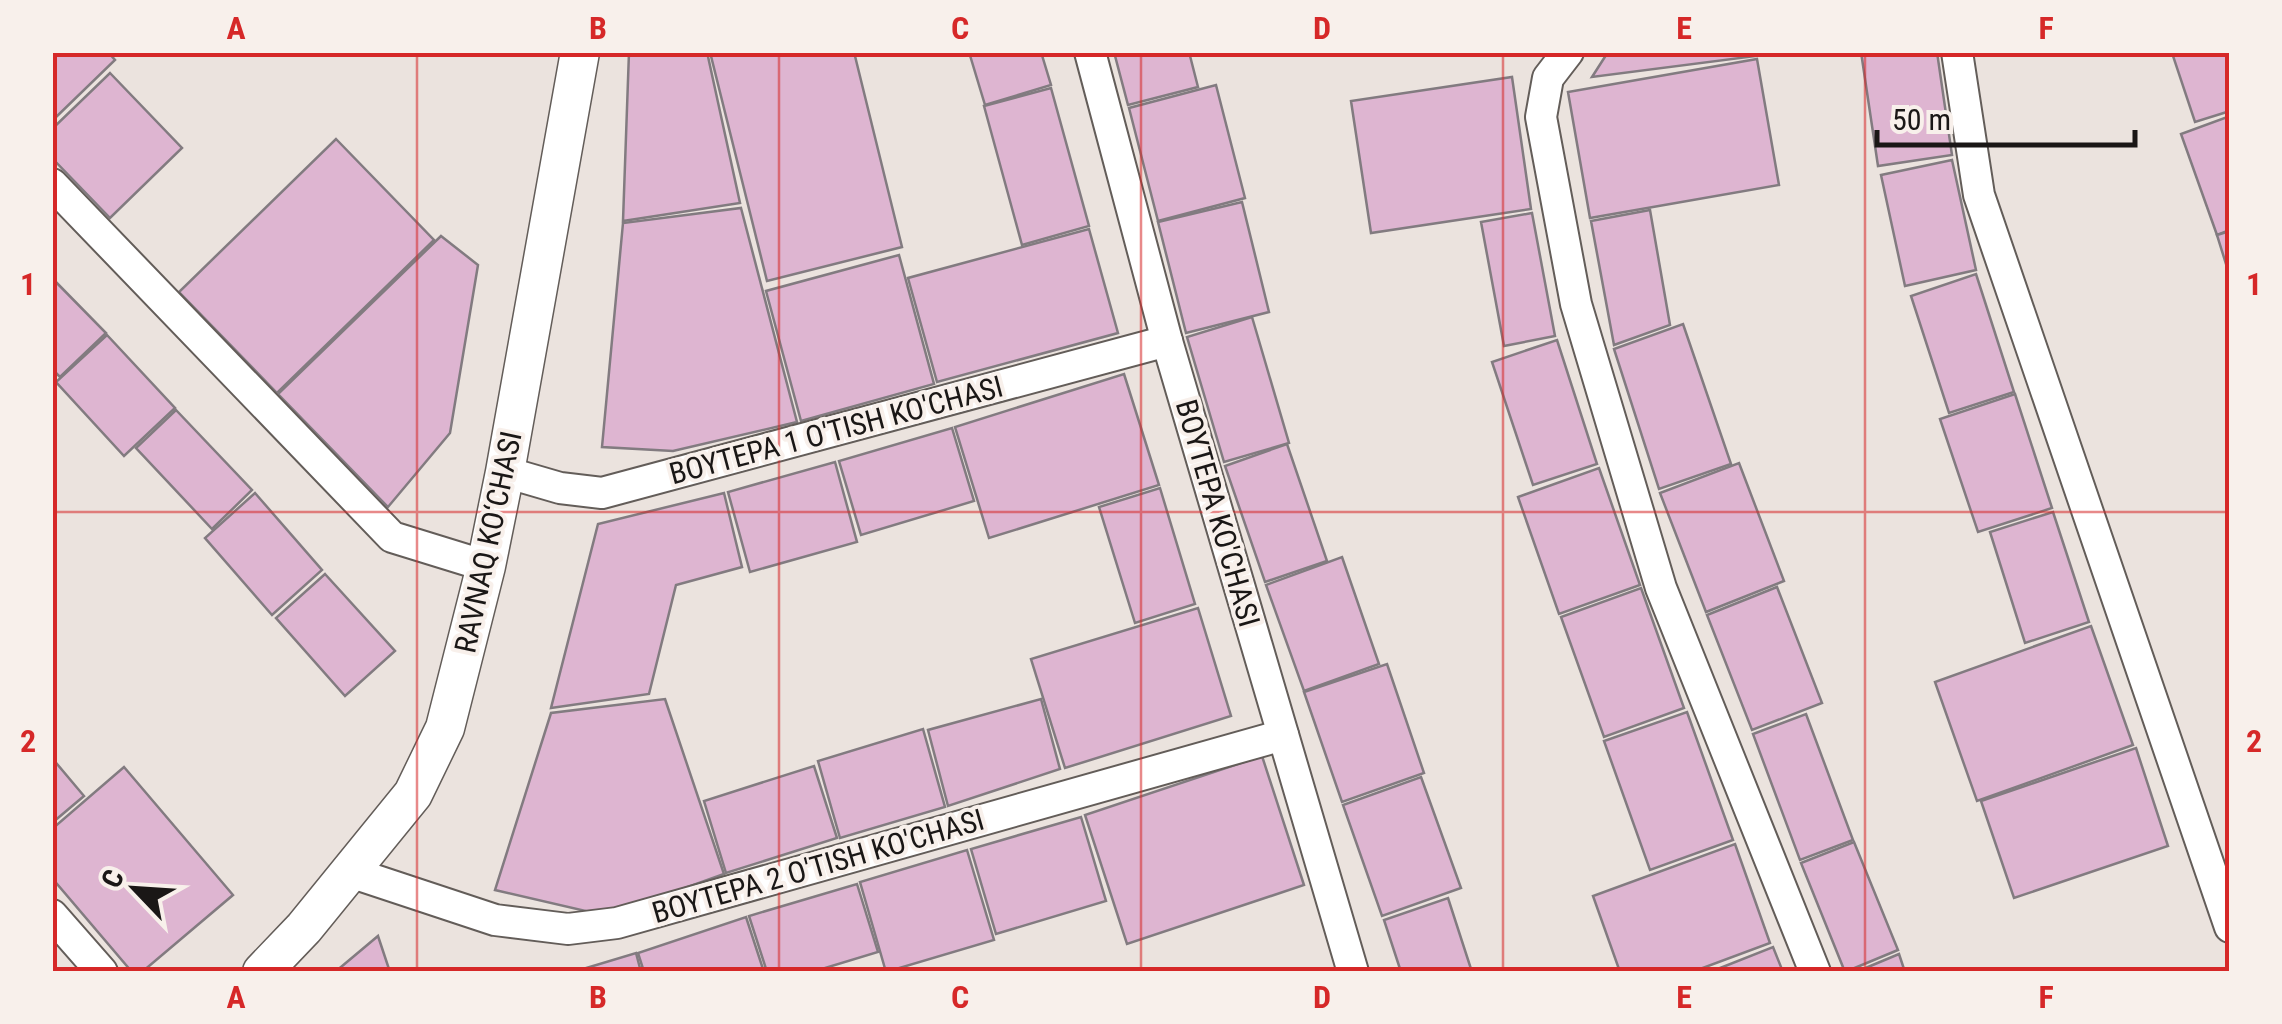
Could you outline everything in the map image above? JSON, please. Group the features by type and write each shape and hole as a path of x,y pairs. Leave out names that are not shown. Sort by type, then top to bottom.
{"street":[{"name":"RAVNAQ KO‘CHASI","path":"262,972 304,928 413,794 445,728 505,472 580,52"},
{"name":"BOYTEPA KO'CHASI","path":"1090,52 1167,341 1353,972"},
{"path":"1568,52 1548,78 1542,116 1576,304 1661,588 1815,972"},
{"path":"1957,52 1979,195 2230,928"},
{"path":"52,184 392,537 486,566"},
{"name":"BOYTEPA 1 O'TISH KO'CHASI","path":"505,472 560,488 602,493 1167,341"},
{"name":"BOYTEPA 2 O'TISH KO'CHASI","path":"350,872 494,920 568,929 617,923 1283,735"},
{"path":"52,915 102,972"}],"building":[{"path":"52,52 108,52 115,60 52,121"},
{"path":"629,52 707,52 740,203 623,221"},
{"path":"710,52 854,52 902,247 767,281"},
{"path":"969,52 1041,52 1051,85 985,105"},
{"path":"1114,52 1189,52 1198,87 1128,105"},
{"path":"1608,52 1756,52 1756,56 1592,77"},
{"path":"1861,52 1937,52 1952,155 1878,166"},
{"path":"2230,52 2230,111 2195,122 2172,53"},
{"path":"1757,59 1779,185 1590,218 1568,92"},
{"path":"110,73 182,148 110,218 52,158 52,129"},
{"path":"1512,77 1531,209 1371,233 1351,101"},
{"path":"1216,85 1245,198 1158,221 1129,108"},
{"path":"1051,88 1089,226 1022,245 984,106"},
{"path":"2230,116 2230,230 2217,235 2181,134"},
{"path":"336,139 434,240 277,393 179,292"},
{"path":"1952,160 1976,270 1905,286 1881,175"},
{"path":"1242,202 1269,312 1186,333 1158,222"},
{"path":"741,208 797,422 673,451 602,447 623,223"},
{"path":"1650,210 1670,325 1614,345 1591,221"},
{"path":"1532,213 1555,336 1504,346 1481,222"},
{"path":"1089,229 1118,333 937,382 908,278"},
{"path":"2230,231 2230,277 2217,235"},
{"path":"441,236 478,265 450,433 388,507 278,394"},
{"path":"899,255 934,384 801,421 766,291"},
{"path":"1976,274 2014,392 1949,413 1911,296"},
{"path":"52,278 106,333 60,377 52,369"},
{"path":"1252,317 1289,443 1224,462 1187,337"},
{"path":"1683,324 1731,464 1659,489 1614,349"},
{"path":"107,335 175,408 124,456 56,382"},
{"path":"1557,340 1597,464 1533,485 1492,362"},
{"path":"1124,374 1159,485 989,538 955,427"},
{"path":"2015,394 2052,508 1978,532 1940,419"},
{"path":"176,410 252,490 212,529 136,448"},
{"path":"952,428 974,501 861,535 839,461"},
{"path":"1287,444 1327,561 1265,582 1225,466"},
{"path":"835,462 857,542 750,572 728,492"},
{"path":"1739,463 1784,581 1706,612 1660,493"},
{"path":"1599,468 1640,585 1559,614 1518,497"},
{"path":"1160,488 1195,604 1135,623 1099,507"},
{"path":"255,493 322,570 272,615 205,538"},
{"path":"724,493 742,567 676,585 649,694 551,708 598,524"},
{"path":"2053,512 2089,622 2025,643 1990,532"},
{"path":"1342,557 1379,664 1304,691 1266,585"},
{"path":"325,574 395,651 345,696 276,618"},
{"path":"1777,587 1822,703 1752,730 1707,615"},
{"path":"1641,588 1684,708 1604,737 1561,617"},
{"path":"1198,608 1231,716 1065,768 1031,659"},
{"path":"2091,626 2133,745 1977,801 1935,682"},
{"path":"1387,664 1424,773 1342,802 1304,692"},
{"path":"665,699 724,874 607,916 495,890 551,713"},
{"path":"1041,699 1060,769 948,806 928,730"},
{"path":"1687,712 1733,840 1650,870 1604,741"},
{"path":"1806,714 1853,840 1800,860 1753,734"},
{"path":"923,729 945,807 840,838 818,761"},
{"path":"2136,748 2168,846 2014,898 1981,801"},
{"path":"1262,756 1304,885 1127,944 1085,815"},
{"path":"52,758 84,796 52,823"},
{"path":"814,766 837,838 726,873 704,801"},
{"path":"124,767 233,895 142,972 132,972 52,878 52,829"},
{"path":"1421,777 1461,888 1382,916 1343,805"},
{"path":"1081,817 1106,901 996,934 971,849"},
{"path":"1854,842 1898,950 1845,972 1801,863"},
{"path":"1735,844 1770,943 1692,972 1620,972 1593,896"},
{"path":"967,850 994,940 886,972 860,882"},
{"path":"857,884 878,952 812,972 767,972 749,916"},
{"path":"1448,898 1472,972 1401,972 1384,920"},
{"path":"746,917 764,972 644,972 638,953"},
{"path":"378,936 390,972 335,972"},
{"path":"1773,947 1783,972 1710,972"},
{"path":"636,953 641,972 573,972"},
{"path":"1899,954 1905,972 1856,972"}]}
